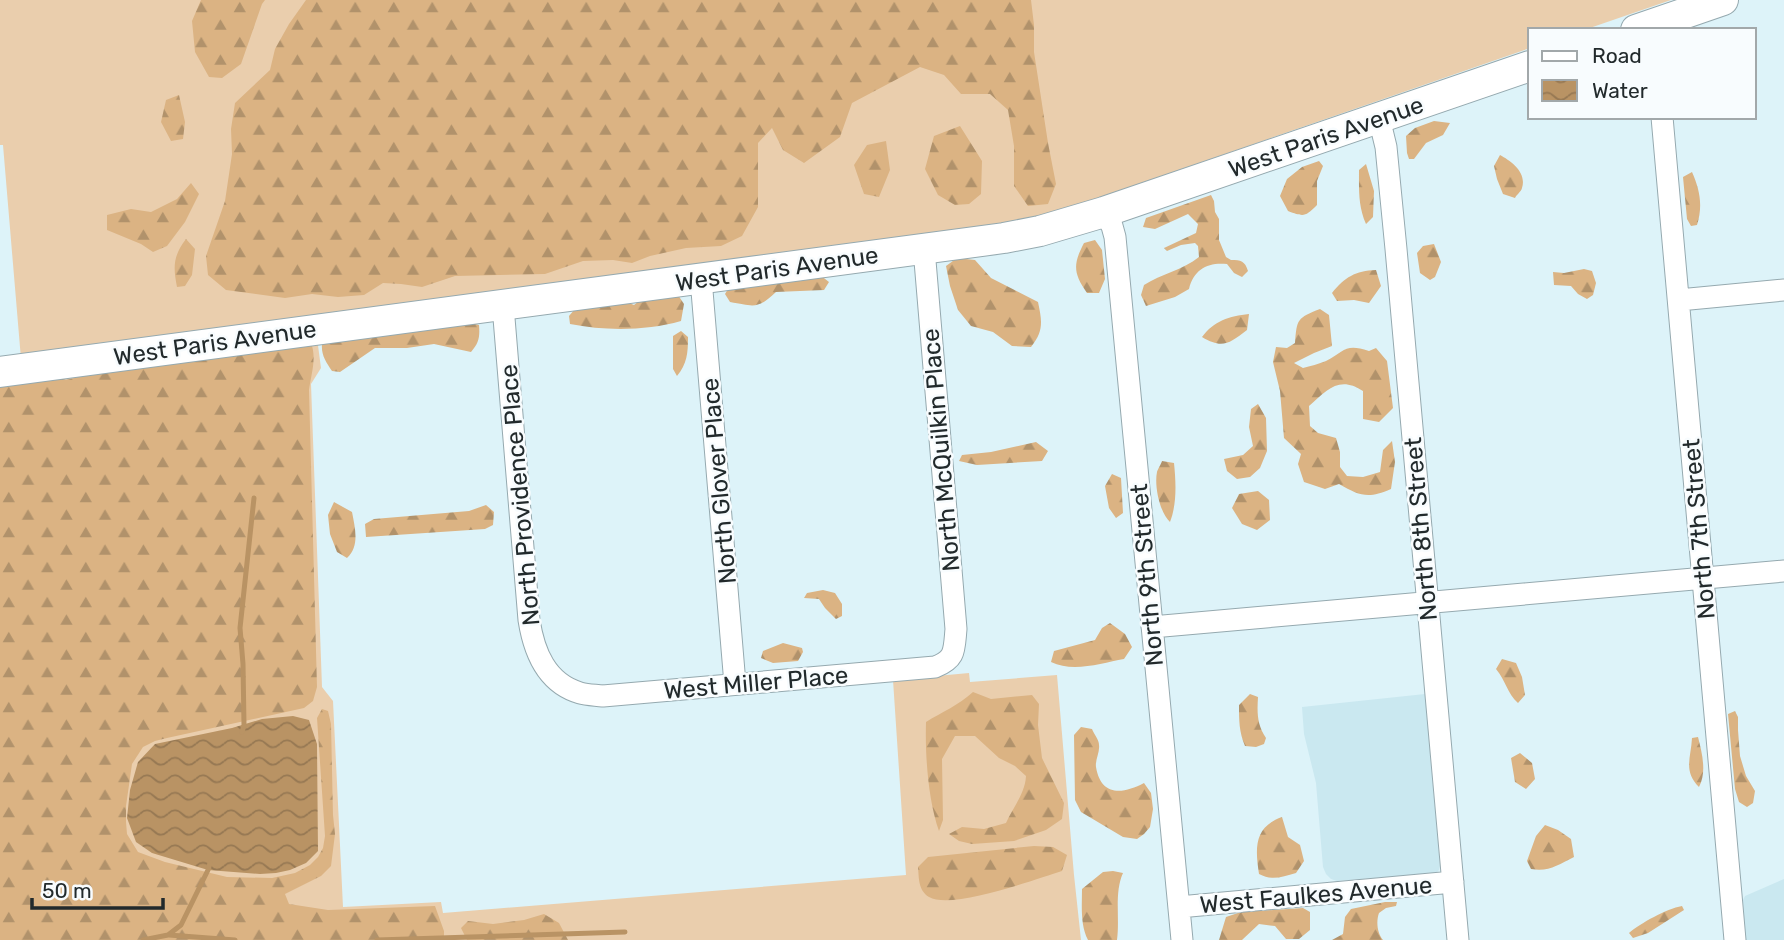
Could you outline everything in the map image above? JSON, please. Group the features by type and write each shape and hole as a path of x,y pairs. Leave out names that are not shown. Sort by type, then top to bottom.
{"main road":[{"path":"1646,28 1723,0"},
{"name":"West Paris Avenue","path":"0,372 1028,233 1104,212 1528,67"}],"street":[{"name":"North 8th Street","path":"1379,118 1385,147 1396,249 1458,940"},
{"name":"North 7th Street","path":"1662,119 1735,940"},
{"name":"North 9th Street","path":"1104,212 1115,237 1182,940"},
{"name":"North McQuilkin Place","path":"924,249 956,629 954,650"},
{"name":"North Glover Place","path":"701,279 735,684"},
{"path":"1679,300 1784,290"},
{"name":"North Providence Place","path":"503,306 529,620 536,653 544,667 555,678"},
{"path":"1152,627 1784,571"},
{"name":"West Miller Place","path":"555,678 581,693 603,696 934,667 947,662 954,650"},
{"name":"West Faulkes Avenue","path":"1179,907 1453,882"}],"shaded area":[{"path":"0,0 1671,0 1590,28 1528,28 1528,49 1035,220 21,359 3,145 0,145"},
{"path":"317,338 321,368 311,384 322,687 333,701 343,907 441,902 443,913 906,875 893,680 969,673 970,682 1057,675 1081,940 0,940 0,380"},
{"path":"1425,694 1439,870 1436,873 1337,881 1331,879 1323,867 1316,783 1304,734 1302,707"},
{"path":"1784,879 1784,940 1745,940 1745,896"}],"green space":[{"path":"201,0 265,0 241,64 222,78 209,77 195,52 192,21"},
{"path":"306,0 1031,0 1034,52 1056,184 1048,204 1028,206 1014,186 1014,146 1008,110 990,94 961,94 944,75 920,67 852,103 840,137 804,163 783,150 772,128 758,143 758,207 742,236 721,246 686,248 632,263 613,260 583,261 545,274 455,276 422,287 383,283 364,295 338,297 312,294 285,298 226,290 208,275 206,256 225,201 232,154 231,129 235,103 270,70 275,49"},
{"path":"179,95 185,122 183,139 171,141 161,122 166,100"},
{"path":"1434,121 1450,123 1443,135 1426,143 1414,159 1409,159 1406,136 1415,128"},
{"path":"960,126 982,161 981,194 969,204 955,205 938,195 925,169 934,136"},
{"path":"886,141 890,170 879,197 864,194 854,165 867,145"},
{"path":"1500,155 1513,164 1522,177 1521,191 1515,198 1503,194 1497,179 1494,166"},
{"path":"1319,161 1323,166 1317,181 1317,205 1304,215 1288,211 1280,196 1287,179 1302,167"},
{"path":"1366,164 1374,191 1373,217 1366,224 1360,204 1359,170"},
{"path":"1692,172 1700,205 1697,225 1691,226 1687,219 1683,177"},
{"path":"191,183 199,194 185,222 167,246 153,252 107,230 107,215 131,209 151,212 177,199"},
{"path":"1211,195 1219,219 1219,240 1226,257 1242,262 1248,271 1242,277 1234,273 1227,264 1208,266 1194,276 1189,289 1175,297 1146,306 1141,295 1144,285 1199,257 1195,243 1167,251 1164,248 1196,233 1198,224 1188,214 1155,229 1143,227 1146,218"},
{"path":"186,239 195,249 192,275 185,286 177,287 175,262"},
{"path":"1095,240 1102,250 1105,279 1099,293 1087,293 1079,280 1076,263 1084,243"},
{"path":"1434,244 1441,262 1435,277 1430,280 1420,273 1417,253 1423,246"},
{"path":"957,258 975,260 991,278 1038,302 1041,326 1031,347 1012,346 993,332 971,326 958,310 950,286 946,266"},
{"path":"1584,269 1592,271 1596,283 1593,295 1587,299 1571,286 1554,285 1553,272"},
{"path":"1376,270 1381,286 1369,303 1337,301 1332,293 1346,279 1356,273"},
{"path":"820,275 829,282 824,290 776,292 764,302 755,305 730,302 725,294 728,289"},
{"path":"678,295 684,304 681,321 626,329 570,324 569,316 575,309 624,301 634,305 643,298"},
{"path":"1320,309 1329,315 1332,346 1294,363 1303,368 1326,361 1350,348 1369,351 1376,348 1387,361 1393,408 1379,422 1363,419 1363,391 1355,386 1340,384 1309,406 1310,426 1318,433 1336,438 1340,467 1347,476 1363,477 1380,472 1383,450 1392,441 1395,462 1391,489 1383,492 1364,495 1339,484 1325,489 1304,482 1298,464 1301,454 1284,438 1280,391 1273,362 1276,347 1287,348 1295,343 1300,320"},
{"path":"1249,314 1247,330 1230,342 1220,344 1202,337 1222,320"},
{"path":"468,322 479,325 478,340 471,352 434,344 407,348 375,348 340,372 332,371 322,352 322,344"},
{"path":"681,331 688,337 688,348 685,363 677,376 673,369 673,336"},
{"path":"311,343 314,361 309,390 317,687 313,701 304,708 167,738 143,747 132,764 126,806 127,834 138,852 165,862 227,877 272,878 295,873 310,865 323,848 325,836 317,718 322,709 328,711 331,724 335,834 331,866 321,876 285,894 289,904 328,910 435,906 444,931 444,940 0,940 0,386 56,377 66,380"},
{"path":"1258,404 1266,418 1267,451 1260,468 1250,477 1237,479 1227,471 1224,459 1243,455 1253,446 1249,427 1251,409"},
{"path":"1036,442 1048,451 1042,461 977,465 959,461 962,455"},
{"path":"1162,461 1174,463 1175,500 1170,522 1163,512 1157,492 1156,478"},
{"path":"1112,474 1121,478 1123,513 1116,518 1109,508 1105,486"},
{"path":"1258,491 1269,500 1270,520 1257,530 1242,524 1232,508 1239,494"},
{"path":"334,502 352,512 355,542 347,558 337,552 330,534 328,515"},
{"path":"486,505 494,512 493,525 485,529 366,537 365,524 374,519 469,511"},
{"path":"823,590 835,593 842,604 842,616 836,619 819,599 804,598 807,593"},
{"path":"1110,623 1125,634 1132,647 1124,659 1078,667 1051,662 1054,651 1095,640 1102,628"},
{"path":"783,643 802,648 803,652 798,661 773,663 761,658 763,651"},
{"path":"1502,659 1516,663 1522,677 1525,695 1518,703 1496,669"},
{"path":"973,692 991,699 1032,695 1039,704 1038,725 1042,758 1064,803 1062,819 1046,830 1014,841 972,844 959,841 949,834 962,827 984,829 1006,823 1021,795 1026,776 1015,766 999,758 975,736 955,736 942,759 943,820 939,831 928,777 926,722"},
{"path":"1250,694 1258,697 1258,719 1266,738 1264,744 1256,747 1245,746 1240,726 1239,705"},
{"path":"1735,711 1738,717 1740,756 1746,776 1755,791 1753,803 1747,807 1739,802 1735,789 1728,714"},
{"path":"1081,727 1092,729 1098,741 1096,767 1103,784 1121,791 1144,783 1151,793 1153,809 1150,827 1137,839 1123,837 1081,812 1075,800 1074,735"},
{"path":"1698,737 1703,769 1699,787 1689,770 1692,738"},
{"path":"1520,753 1532,763 1535,779 1526,789 1515,782 1511,758"},
{"path":"1282,817 1288,837 1300,845 1304,861 1296,873 1277,878 1268,877 1259,874 1257,847 1266,826"},
{"path":"1545,825 1571,839 1574,857 1548,869 1531,869 1527,861 1536,836"},
{"path":"1034,846 1053,847 1067,855 1062,871 994,892 956,900 929,897 921,887 918,867 928,857"},
{"path":"1103,872 1123,873 1118,897 1117,940 1088,940 1083,921 1082,889"},
{"path":"1397,902 1396,906 1379,913 1379,934 1383,940 1332,940 1343,934 1345,917 1351,909"},
{"path":"1682,906 1684,910 1648,933 1633,938 1629,933 1654,917"},
{"path":"1303,908 1310,912 1310,930 1299,939 1286,939 1275,926 1259,924 1242,940 1219,940 1226,917 1241,912"},
{"path":"544,914 559,923 568,940 467,940 461,928 468,921 493,924"}],"water":[{"path":"293,716 309,720 317,744 318,851 306,863 276,873 208,870 152,853 136,842 127,818 130,790 138,762 155,744 262,719"}],"waterway":[{"path":"242,732 243,664 240,628 254,498"},
{"path":"143,940 168,935 181,925 210,863"},
{"path":"377,940 625,932"},
{"path":"169,935 235,940"}]}
